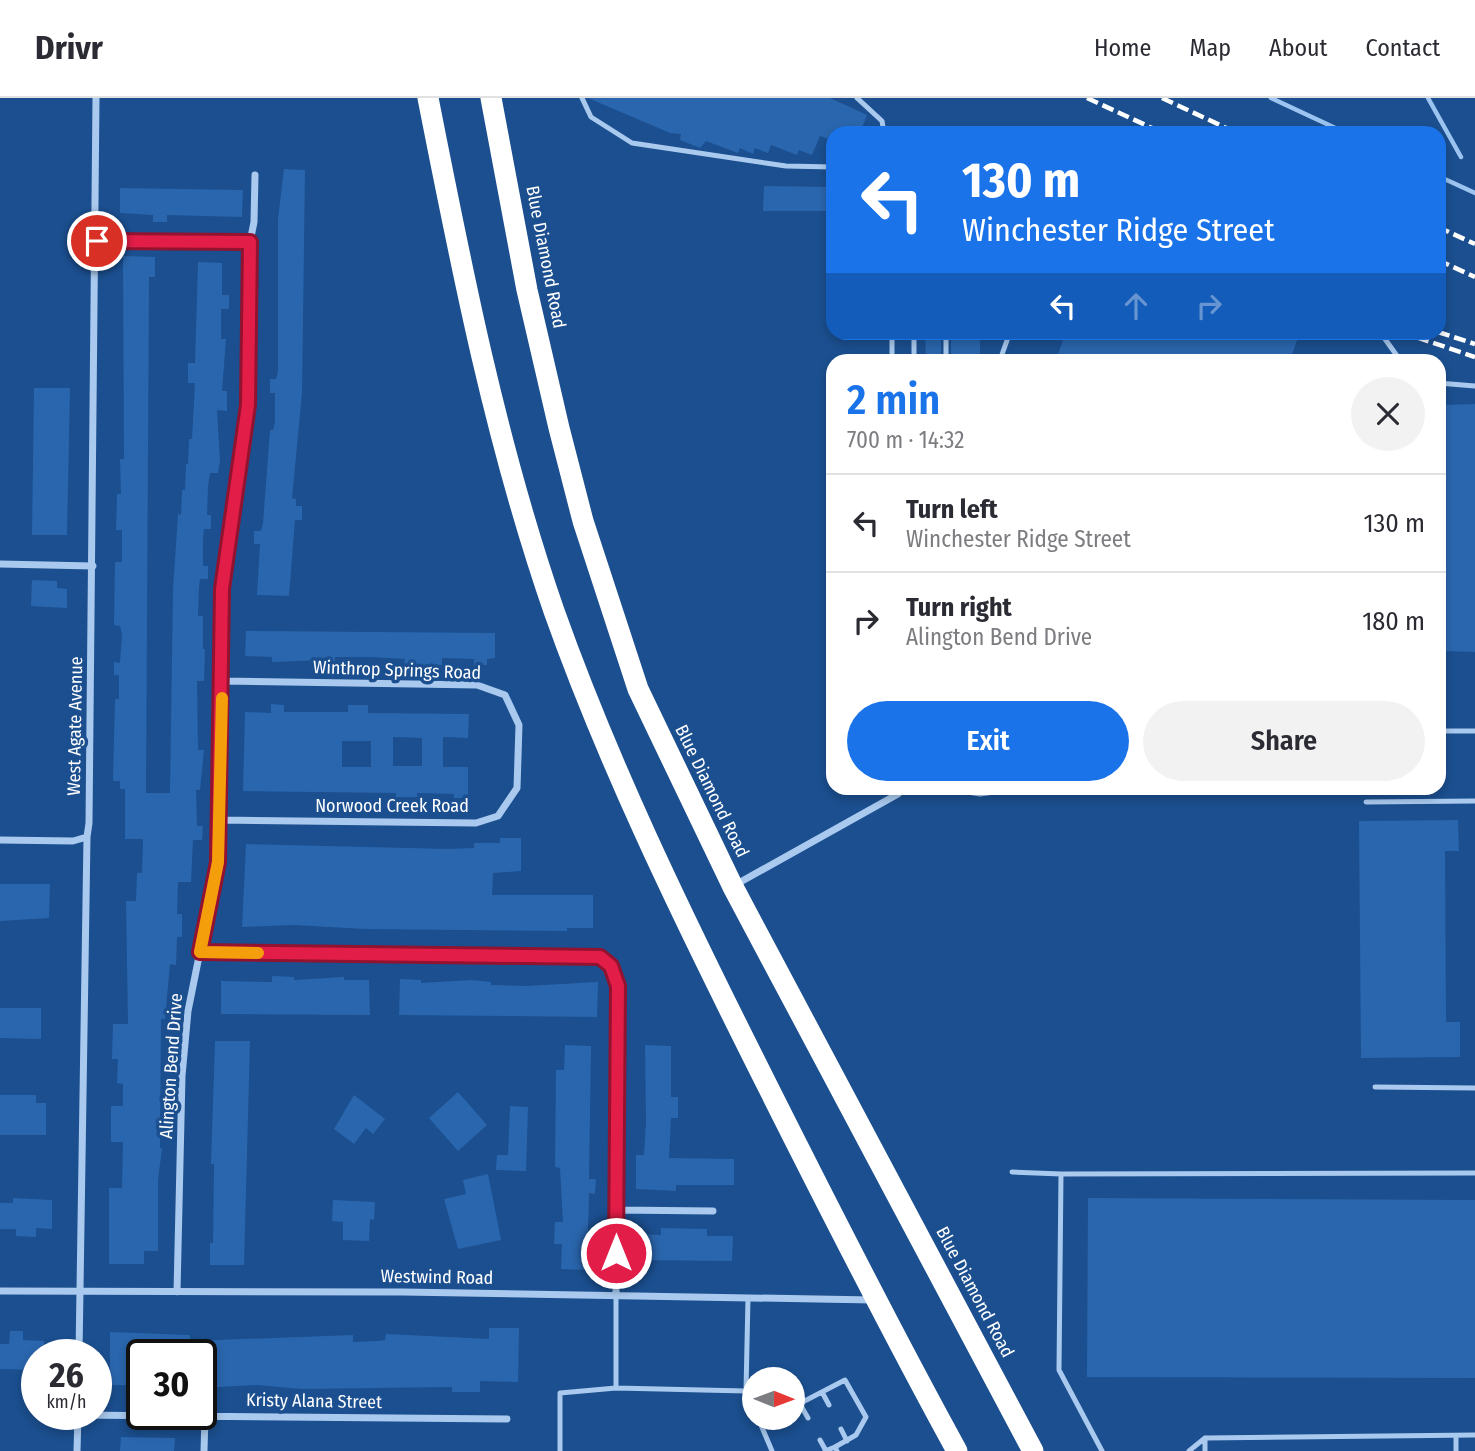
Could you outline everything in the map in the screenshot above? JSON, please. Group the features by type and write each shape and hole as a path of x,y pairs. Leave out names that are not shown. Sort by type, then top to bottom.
{"highway":[{"path":"428,98 472,324 516,488 554,610 598,726 677,905 874,1300 957,1451"},
{"name":"Blue Diamond Road","path":"491,98 527,290 559,428 610,607 638,689 733,887 1033,1451"},
{"path":"503,98 508,181"}],"street":[{"name":"West Agate Avenue","path":"79,1339 93,566 96,98"},
{"name":"Alington Bend Drive","path":"177,1292 182,1076 188,1011 218,862 222,589 248,405 250,242 254,222 256,175"},
{"path":"97,241 250,242"},
{"path":"0,564 93,566"},
{"name":"Winthrop Springs Road","path":"222,681 477,685 505,695 519,725 518,757"},
{"name":"Norwood Creek Road","path":"220,820 476,823 498,816 517,788 518,757"},
{"path":"733,887 896,795"},
{"path":"0,840 73,841 87,836"},
{"path":"200,952 600,957 611,966 618,986 617,1295"},
{"path":"616,1210 713,1211"},
{"name":"Westwind Road","path":"0,1291 617,1295 874,1300"},
{"name":"Kristy Alana Street","path":"217,1416 507,1419"},
{"path":"77,1451 78,1430"},
{"path":"204,1451 205,1430"}],"lane":[{"path":"582,98 591,117 632,143 786,166 826,167"},
{"path":"857,98 882,121 883,126"},
{"path":"1446,384 1475,386"},
{"path":"1446,731 1475,731"},
{"path":"1366,802 1475,801"},
{"path":"1375,1087 1475,1088"},
{"path":"1012,1172 1475,1173"},
{"path":"1061,1174 1059,1370 1102,1451"},
{"path":"616,1388 617,1295"},
{"path":"747,1367 748,1298"},
{"path":"805,1401 845,1380 866,1417 856,1435 836,1449 825,1451 820,1440"},
{"path":"560,1451 560,1393 616,1388 742,1391"},
{"path":"822,1392 829,1405"},
{"path":"805,1413 808,1418"},
{"path":"841,1429 847,1441"},
{"path":"764,1430 772,1451"},
{"path":"1189,1451 1205,1438 1475,1435"},
{"path":"1456,1436 1456,1451"},
{"path":"1205,1438 1205,1451"}],"building":[{"path":"588,98 830,98 867,115 863,126 826,126 826,138 820,136 812,155 799,150 797,155 771,145 768,153 755,148 753,154 740,148 738,153 706,141 700,148 680,140 681,134 670,133"},
{"path":"284,169 305,170 302,393 292,498 296,499 296,506 302,506 302,520 295,520 289,596 257,595 260,544 254,544 254,531 261,531 263,523 270,430 273,430 275,422 275,393 270,393 270,379 276,379 278,372 278,219"},
{"path":"764,186 826,187 826,211 763,211"},
{"path":"120,188 243,190 242,217 167,215 167,222 153,222 153,215 120,213"},
{"path":"123,256 155,257 155,277 149,277 146,793 170,793 173,590 178,514 181,515 189,439 192,439 195,383 188,383 188,363 195,363 198,262 222,263 222,295 229,295 229,309 221,309 221,339 226,339 222,391 227,391 227,411 217,410 220,461 218,473 210,473 207,515 211,515 211,529 204,529 203,537 203,566 208,566 208,579 200,579 199,587 198,616 203,616 205,649 204,681 197,681 198,750 204,750 200,790 196,790 197,826 203,826 202,840 193,840 191,882 178,882 177,914 182,914 182,937 177,937 176,965 170,964 165,1019 161,1019 162,1148 158,1180 158,1251 144,1251 144,1264 109,1264 109,1188 122,1188 123,1142 111,1142 111,1106 123,1106 123,1084 117,1083 118,1059 112,1059 113,1024 128,1024 126,901 136,901 137,873 142,873 143,839 125,839 125,789 120,789 120,781 113,781 115,699 119,699 119,675 114,675 114,662 120,663 122,634 120,626 114,625 115,562 122,562 122,530 116,530 117,494 121,494 120,459 124,459"},
{"path":"925,340 941,340 941,354 926,354"},
{"path":"951,340 980,340 980,354 951,354"},
{"path":"1063,340 1297,340 1292,354 1058,354"},
{"path":"34,388 70,388 67,535 32,535"},
{"path":"1475,404 1475,652 1446,651 1446,405"},
{"path":"32,580 57,581 57,588 67,589 67,608 31,606"},
{"path":"246,631 495,633 495,658 487,659 487,665 474,666 474,659 442,658 442,665 404,665 405,659 371,657 335,657 335,665 322,665 322,660 272,662 272,657 245,656"},
{"path":"271,704 284,705 284,712 348,712 348,705 368,705 368,713 469,714 468,738 443,737 443,767 468,767 468,798 454,798 454,794 417,793 417,797 396,797 396,793 243,791 245,712 271,713","holes":["393,737 422,738 422,766 393,766","342,741 371,741 371,767 342,767"]},
{"path":"1458,820 1459,851 1445,851 1446,1022 1460,1022 1460,1057 1361,1058 1359,821"},
{"path":"500,838 521,838 521,871 493,873 492,895 593,895 593,928 567,928 567,931 365,929 294,925 242,927 246,844 449,849 474,848 474,843 500,843"},
{"path":"0,884 50,884 49,918 0,921"},
{"path":"272,976 294,977 294,980 344,977 344,980 369,980 370,1015 221,1014 221,981 272,982"},
{"path":"400,979 421,980 421,983 471,980 491,982 491,985 526,986 598,982 597,1017 399,1015"},
{"path":"0,1008 41,1008 41,1039 0,1038"},
{"path":"215,1041 250,1041 244,1265 210,1265 210,1243 213,1243 214,1164 211,1164"},
{"path":"565,1045 591,1046 589,1179 596,1179 595,1194 589,1193 587,1270 561,1269 562,1244 554,1244 555,1222 563,1222 560,1168 555,1167 556,1070 564,1070"},
{"path":"645,1045 671,1046 671,1097 678,1097 678,1118 671,1118 669,1158 734,1159 734,1185 676,1185 676,1191 636,1189 636,1155 644,1155"},
{"path":"458,1092 487,1125 458,1151 429,1118"},
{"path":"0,1095 36,1095 36,1103 46,1103 46,1135 0,1135"},
{"path":"354,1095 385,1119 373,1134 366,1128 354,1144 334,1129"},
{"path":"510,1106 528,1107 526,1171 496,1170 497,1155 508,1155"},
{"path":"488,1174 501,1240 458,1249 444,1199 466,1194 463,1180"},
{"path":"13,1198 52,1200 52,1229 36,1228 36,1237 16,1236 16,1229 0,1229 0,1203 13,1203"},
{"path":"1088,1198 1475,1200 1475,1378 1087,1377"},
{"path":"333,1200 375,1202 374,1220 370,1219 369,1241 343,1240 343,1222 332,1221"},
{"path":"661,1228 707,1229 707,1236 733,1236 732,1261 635,1260 635,1234 661,1235"},
{"path":"489,1328 519,1328 518,1382 480,1381 480,1392 452,1392 452,1387 301,1389 258,1385 217,1387 217,1340 353,1335 353,1342 385,1340 386,1334 489,1339"},
{"path":"10,1331 23,1331 21,1370 0,1369 0,1344 9,1344"},
{"path":"110,1332 190,1335 190,1339 126,1339 126,1385 112,1385"},
{"path":"121,1437 175,1438 174,1451 120,1451"}],"waterway":[{"path":"1271,98 1331,126"},
{"path":"1428,98 1444,126"},
{"path":"1446,130 1461,157"},
{"path":"1446,180 1475,193"}],"railway":[{"path":"1087,98 1148,126"},
{"path":"1162,98 1222,126"},
{"path":"1446,231 1475,244"},
{"path":"1446,264 1475,277"},
{"path":"1446,335 1475,344"},
{"path":"1425,340 1475,357"}],"slow traffic":[{"path":"222,698 218,862 200,952 258,953"}],"route":[{"path":"97,241 250,242 248,405 222,589 218,862 200,952 600,957 611,966 618,986 616,1253"}]}
